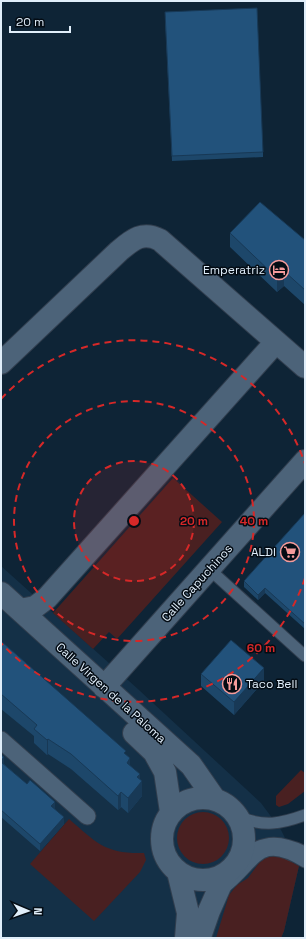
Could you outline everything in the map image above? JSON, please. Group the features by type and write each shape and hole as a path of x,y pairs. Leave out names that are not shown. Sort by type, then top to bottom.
{"street":[{"path":"1,364 119,251 134,238 142,235 154,236 160,240 305,367"},
{"path":"11,611 35,607 47,598 276,342"},
{"name":"Calle Capuchinos","path":"104,687 305,461"},
{"name":"Calle Virgen de la Paloma","path":"1,593 11,611 154,752 165,772 171,812"},
{"name":"Calle Virgen de la Paloma","path":"11,611 104,687 191,765 214,798"},
{"path":"1,740 87,816"},
{"path":"198,938 221,884 236,866 242,854 245,835 239,817 229,805 214,798 198,797 183,802 171,812 163,826 161,841 166,858 178,872 193,880 209,880 221,884"},
{"path":"178,872 188,913 186,938"}],"lane":[{"path":"209,569 305,656"},
{"path":"239,817 253,822 271,824 283,823 305,815"},
{"path":"242,854 267,843 278,843 292,846 305,852"},
{"path":"221,884 241,874 251,861 267,850 278,850 290,853 305,862"}],"shaded area":[{"path":"173,478 222,522 117,639 109,632 93,649 53,613"},
{"path":"1,566 139,690 261,803 281,830 299,866 284,931 281,938 1,938"},
{"path":"301,770 305,773 305,791 288,804 279,807 276,805 276,796"},
{"path":"203,812 213,814 221,820 227,828 229,838 227,848 221,856 213,862 203,864 193,862 185,856 179,848 177,838 179,828 185,820 193,814"},
{"path":"69,819 87,835 102,845 120,851 144,853 146,860 140,872 94,921 30,864"},
{"path":"279,855 299,866 284,931 281,938 216,938 229,895 237,885 248,878 259,863 267,857"}],"building":[{"path":"257,8 263,152 172,156 165,12"},
{"name":"Emperatriz","path":"260,202 305,240 305,290 284,271 277,278 230,233"},
{"name":"ALDI","path":"305,513 305,624 265,588 258,595 244,581"},
{"name":"Taco Bell","path":"231,640 264,668 234,702 201,674"},
{"path":"1,641 126,751 124,753 130,758 127,763 140,774 137,777 142,781 128,798 121,792 118,796 71,754 48,739 47,740 34,729 37,725 1,694"},
{"path":"1,762 27,784 30,780 55,802 51,806 64,817 40,844 1,810"}],"place":[{"name":"Emperatriz","path":"279,270"},
{"name":"ALDI","path":"290,552"},
{"name":"Taco Bell","path":"232,684"}]}
